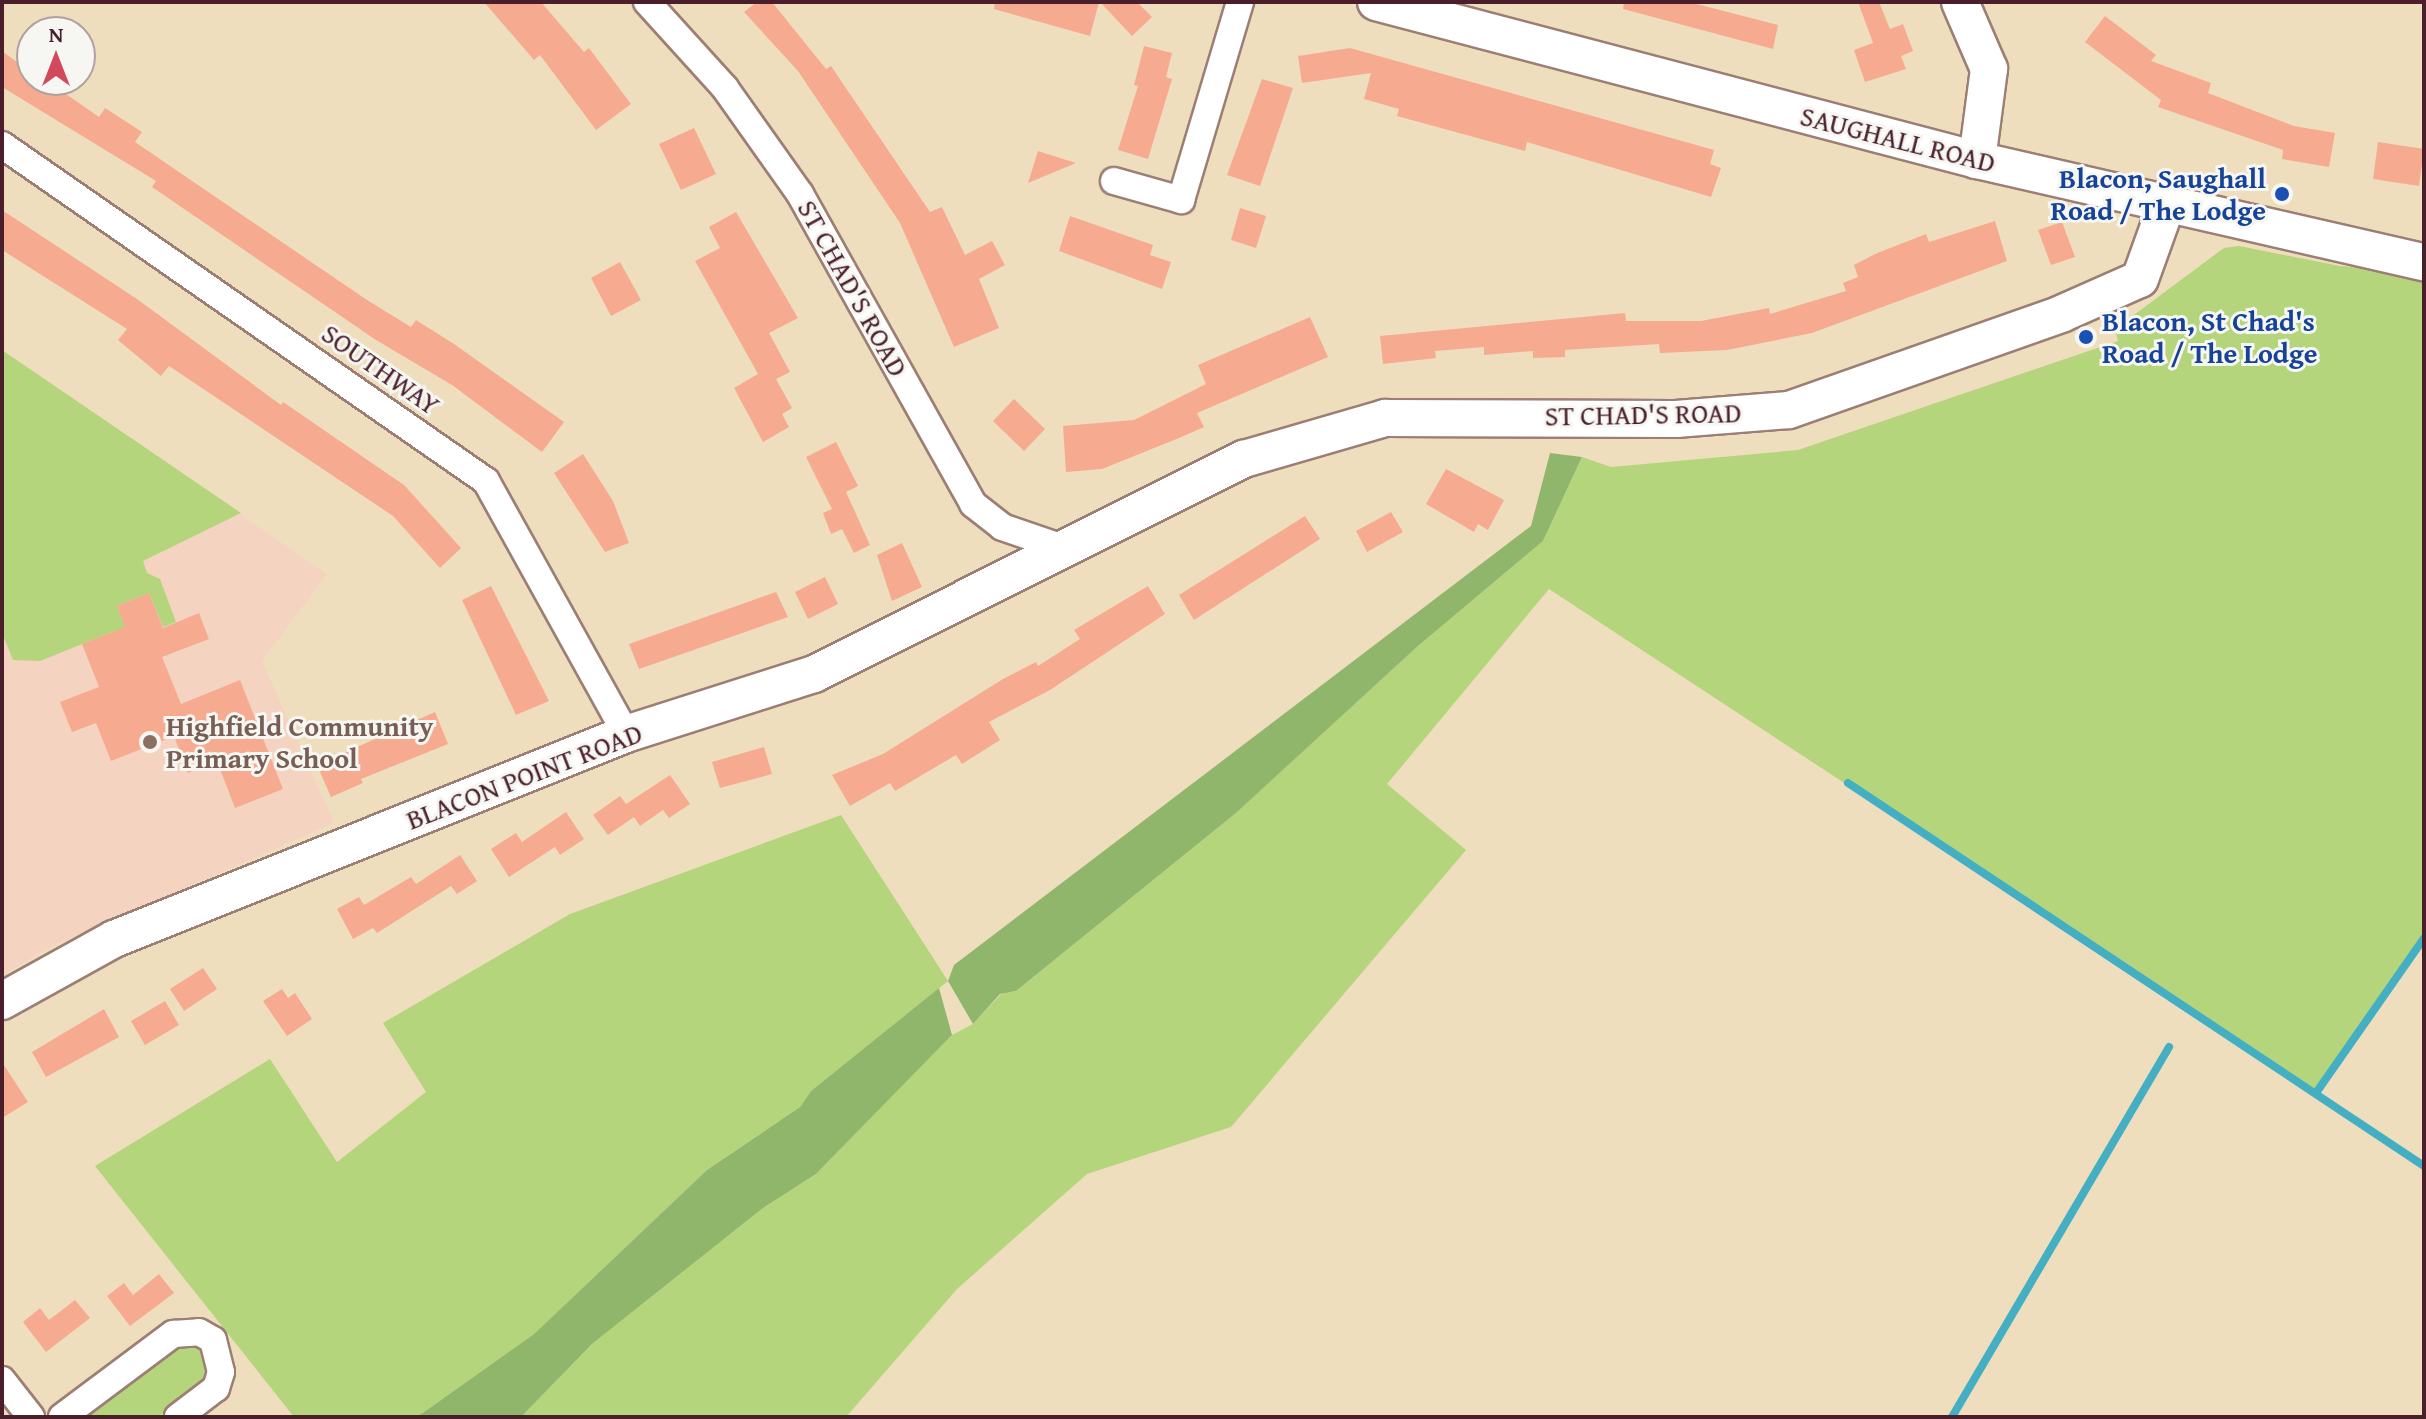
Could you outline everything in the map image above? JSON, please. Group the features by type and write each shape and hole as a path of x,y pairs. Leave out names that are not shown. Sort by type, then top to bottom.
{"street":[{"name":"ST CHAD'S ROAD","path":"647,2 725,88 800,194 973,504 1002,527 1059,555 1244,459 1385,418 1676,419 1789,410 2074,309 2140,279 2167,204"},
{"path":"1114,181 1181,200 1240,2"},
{"name":"SAUGHALL ROAD","path":"1376,2 1977,160 2424,262"},
{"path":"1960,2 1989,69 1977,160"},
{"name":"SOUTHWAY","path":"2,145 486,481 626,734"},
{"name":"BLACON POINT ROAD","path":"2,1001 114,939 626,734 814,674 1059,555"},
{"path":"62,1417 173,1334 199,1332 213,1340 221,1372 216,1388 178,1417"},
{"path":"2,1380 31,1417"}],"shaded area":[{"name":"Highfield Community Primary School","path":"2,350 327,574 262,661 334,823 48,948 2,976"}],"green space":[{"path":"2239,246 2340,266 2424,273 2424,938 2316,1093 1549,589 1387,784 1466,850 1231,1127 1087,1174 957,1289 846,1417 521,1417 592,1344 763,1208 816,1174 952,1035 973,1024 1001,994 1016,991 1236,813 1418,646 1543,541 1582,457 1611,467 1798,450 2118,341 2115,329 2224,248"},
{"path":"2,350 241,513 143,561 147,573 160,579 176,622 163,627 149,593 117,606 135,652 112,632 40,661 13,660 2,633"},
{"path":"1550,453 1582,457 1543,541 1418,646 1236,813 1016,991 1000,994 973,1024 948,981 954,965 1531,526"},
{"path":"841,815 948,981 811,1091 800,1107 707,1170 534,1334 417,1417 294,1417 95,1166 270,1059 337,1162 426,1092 383,1023 570,914"},
{"path":"939,988 952,1035 816,1174 763,1208 592,1344 521,1417 417,1417 534,1334 707,1170 800,1107 811,1091"},
{"path":"180,1344 201,1344 208,1354 208,1379 158,1417 81,1417"}],"building":[{"path":"484,2 541,2 584,52 589,48 631,104 596,130 540,55 534,60"},
{"path":"757,2 772,2 826,69 831,66 930,212 942,207 965,255 992,241 1005,265 979,279 999,328 954,347 900,223 798,71 744,12"},
{"path":"995,2 1099,2 1090,36 994,9"},
{"path":"1100,2 1137,2 1152,17 1132,36"},
{"path":"1624,2 1689,2 1778,25 1773,49 1623,9"},
{"path":"1858,2 1879,2 1890,29 1903,24 1913,51 1901,56 1906,69 1865,82 1854,50 1873,43"},
{"path":"2105,16 2156,55 2151,61 2211,83 2208,93 2294,126 2335,133 2329,167 2282,159 2283,150 2158,107 2161,100 2085,42"},
{"path":"1144,46 1172,53 1166,77 1172,79 1148,159 1118,150 1138,86 1134,85"},
{"path":"1350,48 1714,150 1710,164 1721,168 1711,197 1527,142 1525,151 1397,116 1399,109 1364,99 1371,73 1302,83 1298,56"},
{"path":"2,51 16,61 16,96 2,87"},
{"path":"1262,79 1293,88 1260,186 1227,175"},
{"path":"17,96 69,96 99,117 105,108 142,132 135,142 367,300 411,327 416,320 564,422 542,452 452,385 376,340 152,187 156,181"},
{"path":"694,128 716,174 681,190 659,144"},
{"path":"2378,142 2424,149 2419,186 2373,179"},
{"path":"1038,151 1076,163 1028,183"},
{"path":"1240,208 1266,216 1256,248 1231,240"},
{"path":"2,210 137,299 281,405 283,402 404,485 461,548 440,568 393,516 169,366 161,376 118,340 127,329 2,250"},
{"path":"736,212 798,318 769,333 790,372 776,379 792,408 782,414 789,427 763,442 734,388 758,374 695,261 720,248 709,227"},
{"path":"1070,216 1153,245 1150,255 1171,262 1162,289 1059,251"},
{"path":"1995,221 2007,261 1812,333 1727,350 1660,353 1659,344 1565,350 1565,357 1533,358 1533,351 1484,355 1484,347 1435,351 1436,358 1383,364 1380,336 1625,313 1626,321 1701,321 1769,308 1770,314 1846,291 1843,283 1858,277 1854,265 1875,254 1926,234 1929,242"},
{"path":"2062,222 2075,257 2051,265 2038,230"},
{"path":"620,262 641,300 611,316 591,278"},
{"path":"1310,317 1328,357 1197,413 1204,427 1179,438 1102,469 1066,472 1063,426 1134,420 1206,384 1198,365"},
{"path":"1014,399 1045,429 1024,451 993,421"},
{"path":"836,442 858,486 846,492 870,545 854,553 842,529 831,534 823,513 832,509 806,457"},
{"path":"583,454 613,501 629,543 605,552 554,473"},
{"path":"1446,469 1504,500 1488,530 1478,524 1474,532 1426,504"},
{"path":"1391,512 1403,532 1367,552 1356,531"},
{"path":"1305,516 1320,539 1194,620 1179,595"},
{"path":"902,543 922,587 892,601 877,555"},
{"path":"825,577 838,604 808,619 795,592"},
{"path":"491,586 549,701 516,715 462,600"},
{"path":"1148,586 1165,614 1050,690 989,722 1000,740 962,764 956,755 895,791 890,783 850,806 832,775 883,754 1003,679 1036,662 1038,666 1080,639 1074,630"},
{"path":"776,592 788,617 639,669 629,644"},
{"path":"149,593 163,628 199,613 209,639 162,657 181,704 240,680 283,789 235,808 217,761 188,773 174,736 111,761 96,723 72,732 60,702 99,687 82,644 125,627 117,606"},
{"path":"435,712 448,744 361,779 363,783 331,797 317,765"},
{"path":"764,747 772,774 720,788 712,762"},
{"path":"670,775 690,804 669,818 663,810 640,826 634,817 608,835 593,815 620,796 626,804"},
{"path":"566,812 584,839 560,855 555,847 509,877 491,849 516,833 522,842"},
{"path":"460,855 477,881 457,894 451,886 377,933 373,928 353,939 337,909 359,897 364,905 411,877 416,884"},
{"path":"203,968 217,989 184,1011 170,989"},
{"path":"282,989 288,998 295,993 312,1019 287,1036 263,1001"},
{"path":"165,1001 179,1025 145,1045 131,1021"},
{"path":"104,1009 119,1037 46,1077 32,1052"},
{"path":"2,1062 28,1102 2,1118"},
{"path":"159,1274 174,1293 130,1326 107,1296 124,1283 133,1295"},
{"path":"75,1300 90,1318 46,1352 23,1322 40,1308 49,1320"}],"waterway":[{"path":"1848,783 2424,1166"},
{"path":"2316,1093 2424,938"},
{"path":"1952,1417 2169,1047"}],"place":[{"name":"Blacon, Saughall Road / The Lodge","path":"2282,194"},
{"name":"Blacon, St Chad's Road / The Lodge","path":"2086,337"},
{"name":"Highfield Community Primary School","path":"150,742"}]}
